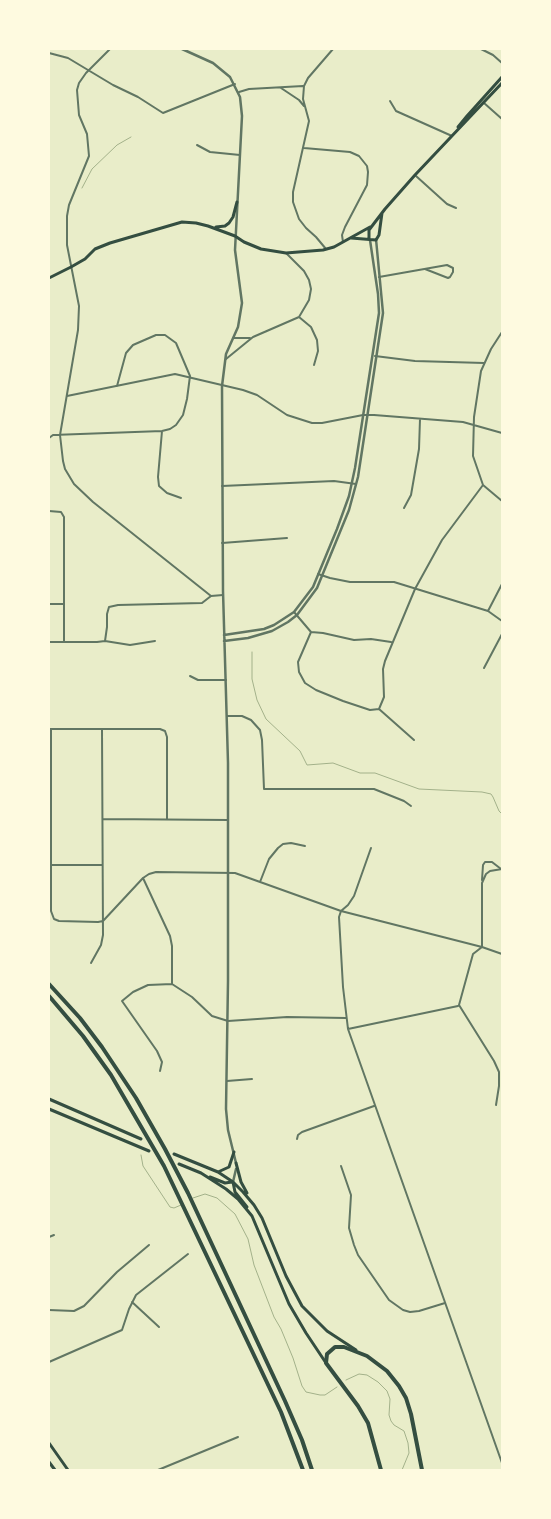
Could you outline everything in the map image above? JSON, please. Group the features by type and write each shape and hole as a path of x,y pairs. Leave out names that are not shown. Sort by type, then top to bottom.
{"highway":[{"path":"49,984 95,1038 123,1078 173,1164 292,1417 312,1470"},
{"path":"49,996 94,1050 136,1115 164,1166 281,1412 303,1470"},
{"path":"381,1470 372,1432 365,1417 326,1363 328,1352 334,1347 344,1346 360,1352 387,1371 404,1394 413,1420 422,1470"}],"main road":[{"path":"370,239 368,233 382,212 452,136 502,77"},
{"path":"483,101 502,83"},
{"path":"49,278 85,259 95,249 159,228 182,222 220,228 229,223 233,217 237,202"},
{"path":"350,238 376,239 379,235 382,212"},
{"path":"208,226 235,236 261,249 286,253 326,249 371,227 376,227 379,230"},
{"path":"49,1099 141,1139"},
{"path":"49,1109 149,1151"},
{"path":"218,1172 228,1167 234,1152"},
{"path":"174,1154 218,1172 233,1182 251,1200"},
{"path":"236,1163 242,1183 262,1218 286,1276 302,1306 326,1331 360,1352"},
{"path":"179,1164 225,1183 233,1182"},
{"path":"201,1173 230,1192 252,1216"},
{"path":"233,1182 235,1192 252,1216 289,1304 326,1363"},
{"path":"49,1443 68,1470"},
{"path":"49,1462 55,1470"}],"street":[{"path":"110,49 88,70 76,90 79,115 87,134 89,156 67,211 67,245 79,306 78,330 60,435 65,469 74,484 93,502 211,596"},
{"path":"182,49 213,63 226,72 239,92 242,116 235,236 242,302 238,327 225,360 222,386 222,543 228,820 226,1118 236,1163 233,1182"},
{"path":"326,249 303,225 293,202 294,184 309,121 305,106 304,86 308,78 333,49"},
{"path":"481,49 493,54 502,62"},
{"path":"49,53 68,58 138,97 162,113 235,84"},
{"path":"239,92 249,89 304,86"},
{"path":"281,88 305,106"},
{"path":"483,101 502,119"},
{"path":"390,102 396,111 452,136"},
{"path":"197,145 210,152 240,155"},
{"path":"304,148 350,152 359,156 367,166 367,184 345,227 342,235 343,242"},
{"path":"415,175 447,204 456,208"},
{"path":"224,641 263,634 288,622 311,598 322,576 348,510 356,484 383,313 370,239"},
{"path":"224,635 264,629 295,614 306,598 318,574 339,522 352,484 379,313 376,239"},
{"path":"225,360 253,337 299,317 309,300 311,289 309,280 304,271 286,253"},
{"path":"378,277 448,265 452,268 453,272 448,278 425,269"},
{"path":"299,317 311,327 317,340 318,351 314,365"},
{"path":"502,332 484,362 473,424 473,456 483,485 502,501"},
{"path":"49,438 60,435 162,431 176,425 183,415 190,376 176,343 165,335 146,338 132,345 126,353 117,386"},
{"path":"499,336 502,339"},
{"path":"233,338 253,337"},
{"path":"373,356 416,361 484,362"},
{"path":"66,396 175,374 190,376 257,395 302,421 322,423 368,415 473,424 502,433"},
{"path":"404,508 411,495 419,449 420,419"},
{"path":"162,431 159,486 168,493 181,498"},
{"path":"222,486 334,481 356,484"},
{"path":"380,709 384,698 383,669 392,642 415,589 442,540 483,485"},
{"path":"49,511 61,512 64,517 64,642"},
{"path":"222,543 287,538"},
{"path":"318,574 350,582 394,582 488,611 502,621"},
{"path":"488,611 502,584"},
{"path":"105,641 109,607 118,605 202,603 211,596 223,595"},
{"path":"49,604 64,604"},
{"path":"295,614 312,632 354,640 371,639 392,642"},
{"path":"312,632 298,662 299,672 305,683 316,690 343,701 370,710 380,709 414,740"},
{"path":"484,668 502,634"},
{"path":"49,642 105,641 130,645 155,641"},
{"path":"190,676 198,680 226,680"},
{"path":"227,716 242,716 251,720 260,730 264,789 374,790 404,801 411,806"},
{"path":"166,819 166,737 164,731 160,729 50,730 50,865 51,911 54,919 58,921 103,921 143,878 156,872 228,872 236,873 341,911 482,947 502,954"},
{"path":"91,963 101,945 103,935 102,730"},
{"path":"103,819 228,820"},
{"path":"260,882 269,859 278,848 283,844 290,843 305,846"},
{"path":"371,848 354,896 341,911 339,917 348,1029 502,1463"},
{"path":"482,947 483,865 488,861 502,869"},
{"path":"50,865 102,865"},
{"path":"482,883 486,874 490,871 502,869"},
{"path":"143,878 170,936 172,946 172,984"},
{"path":"482,947 473,954 459,1005 499,1072 496,1105"},
{"path":"160,1071 162,1062 157,1051 122,1001 133,992 148,985 172,984 192,997 212,1016 226,1020 287,1017 346,1018"},
{"path":"348,1029 459,1005"},
{"path":"226,1081 252,1079"},
{"path":"297,1139 298,1135 302,1132 374,1106"},
{"path":"341,1166 351,1195 349,1228 354,1245 358,1255 389,1300 410,1312 420,1311 445,1303"},
{"path":"49,1237 54,1236"},
{"path":"49,1310 74,1311 84,1306 117,1272 149,1245"},
{"path":"49,1362 122,1330 136,1295 188,1254"},
{"path":"132,1302 159,1327"},
{"path":"158,1470 238,1436"}],"waterway":[{"path":"82,188 92,169 117,145 131,137"},
{"path":"252,652 252,679 257,700 266,719 300,751 307,765 333,763 360,773 375,773 419,789 491,794 502,814"},
{"path":"141,1155 143,1166 170,1207 174,1208 181,1205"},
{"path":"193,1198 205,1194 217,1198 235,1214 248,1239 254,1265 306,1392 325,1395 337,1387"},
{"path":"346,1380 359,1374 367,1375 387,1391 390,1399 389,1415 391,1421 404,1431 408,1443 409,1453 402,1470"}]}
